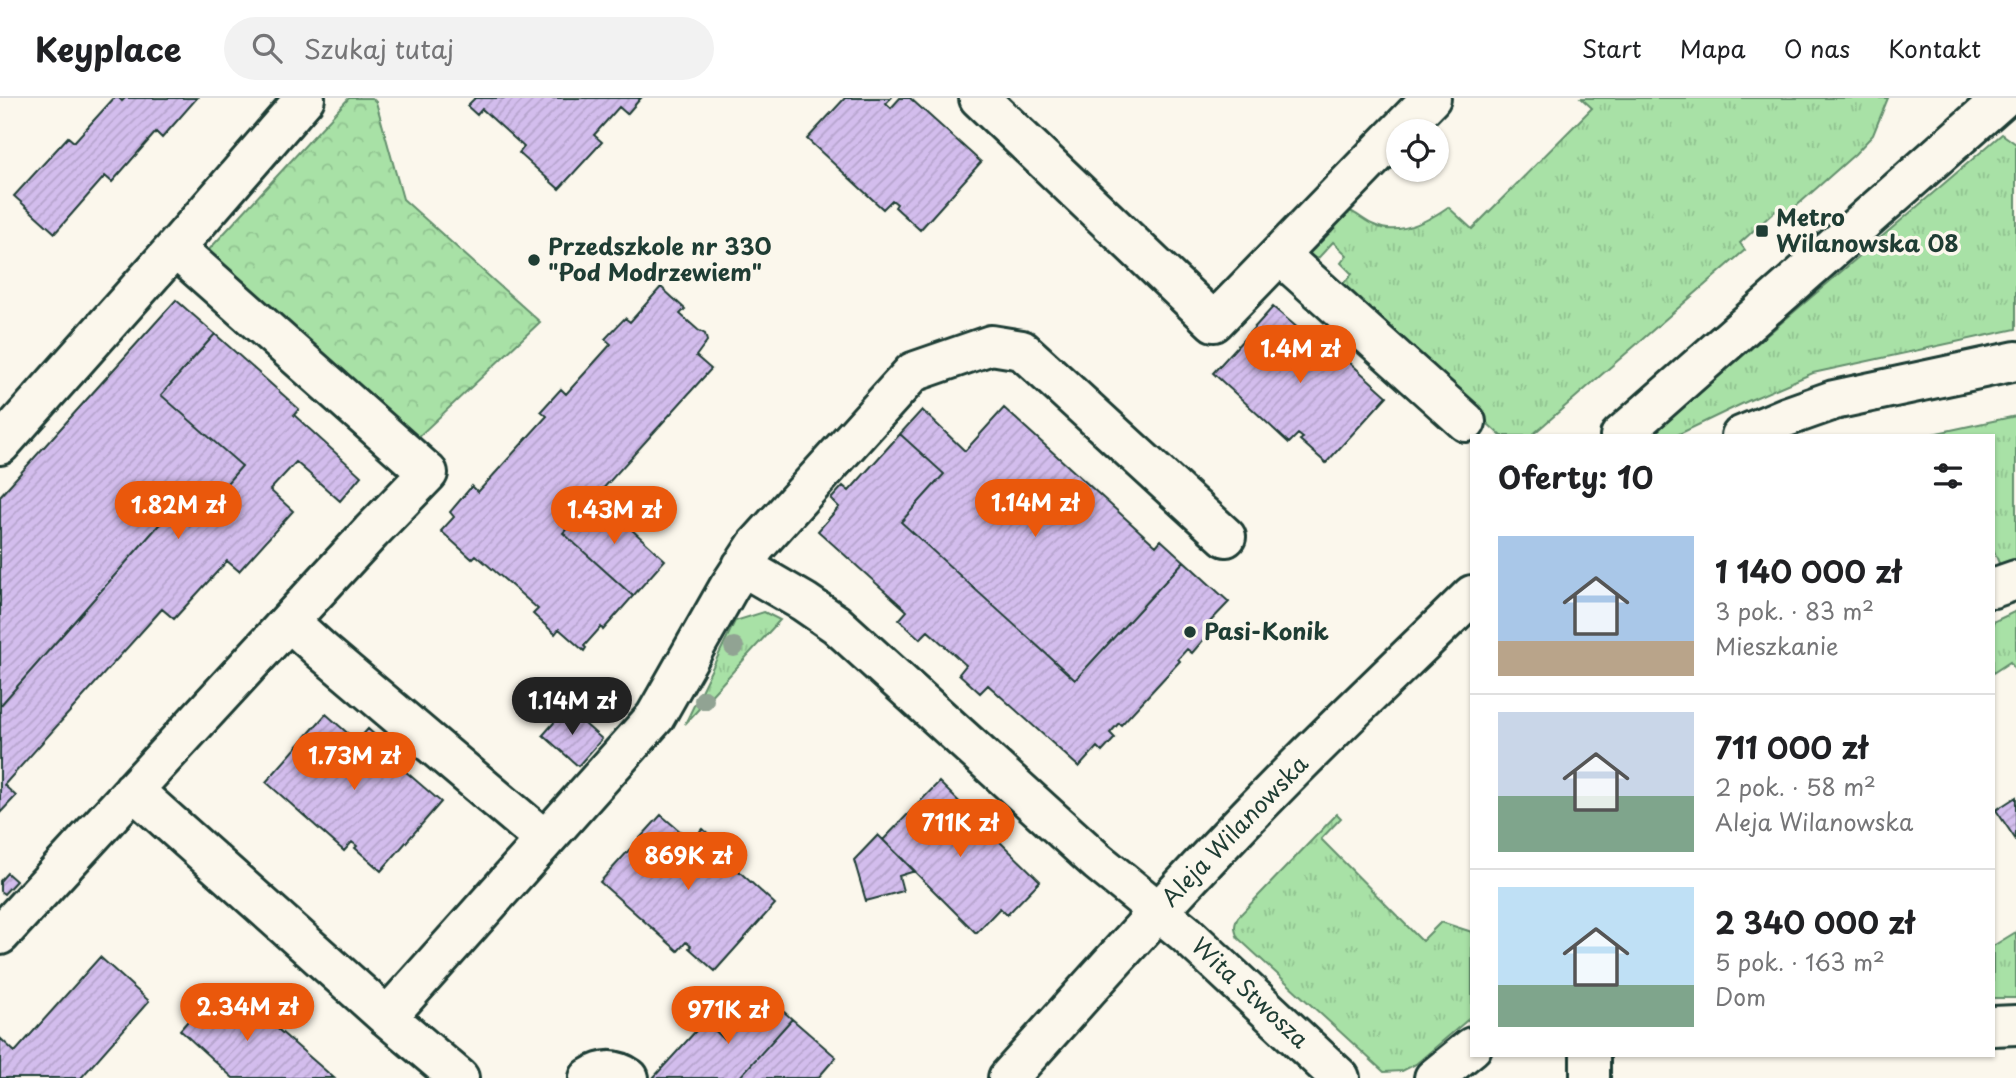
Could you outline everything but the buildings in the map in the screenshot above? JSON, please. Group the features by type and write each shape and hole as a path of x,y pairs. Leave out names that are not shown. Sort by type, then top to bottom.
{"street":[{"path":"0,445 305,98"},
{"path":"979,98 1214,322 1386,145"},
{"path":"1411,119 1431,98"},
{"path":"1622,434 2003,98"},
{"path":"0,935 428,473 175,248"},
{"path":"1280,255 1466,422"},
{"path":"387,1017 655,717 742,566 778,521 913,373 991,345 1022,350 1226,537"},
{"path":"1746,434 1834,400 2016,361"},
{"name":"Wita Stwosza","path":"742,566 836,624 1088,853 1201,947 1339,1078"},
{"path":"1995,587 2016,580"},
{"name":"Aleja Wilanowska","path":"1008,1078 1158,911 1300,763 1470,597"},
{"path":"290,622 545,840"},
{"path":"133,790 459,1078"},
{"path":"1995,1026 2016,1026"},
{"path":"1434,1078 1470,1049"},
{"path":"1590,1057 1590,1078"},
{"path":"589,1078 607,1070 620,1072 629,1078"}],"green space":[{"path":"349,98 372,98 376,102 403,199 540,322 414,441 205,254"},
{"path":"1581,98 1888,98 1873,135 1855,154 1783,218 1775,211 1740,243 1745,250 1533,434 1499,434 1340,287 1352,274 1341,263 1347,255 1333,242 1311,266 1307,250 1345,209 1374,225 1393,229 1422,222 1448,207 1472,229 1592,108"},
{"path":"2002,134 2016,144 2016,329 1813,373 1679,434 1651,434"},
{"path":"2016,416 2016,564 2001,568 1995,554 1995,434 1932,434"},
{"path":"2016,611 2016,671 2010,662 1995,672 1995,621"},
{"path":"764,612 780,620 685,724 735,621"},
{"path":"1337,814 1341,818 1321,839 1422,941 1441,922 1470,931 1470,1018 1416,1064 1402,1071 1384,1072 1238,938 1235,925 1238,917"},
{"path":"2016,932 2016,998 1995,998 1995,945"}],"place":[{"name":"Metro Wilanowska 08","path":"1762,231"},
{"name":"Przedszkole nr 330 \"Pod Modrzewiem\"","path":"534,260"},
{"name":"Pasi-Konik","path":"1190,632"}]}
